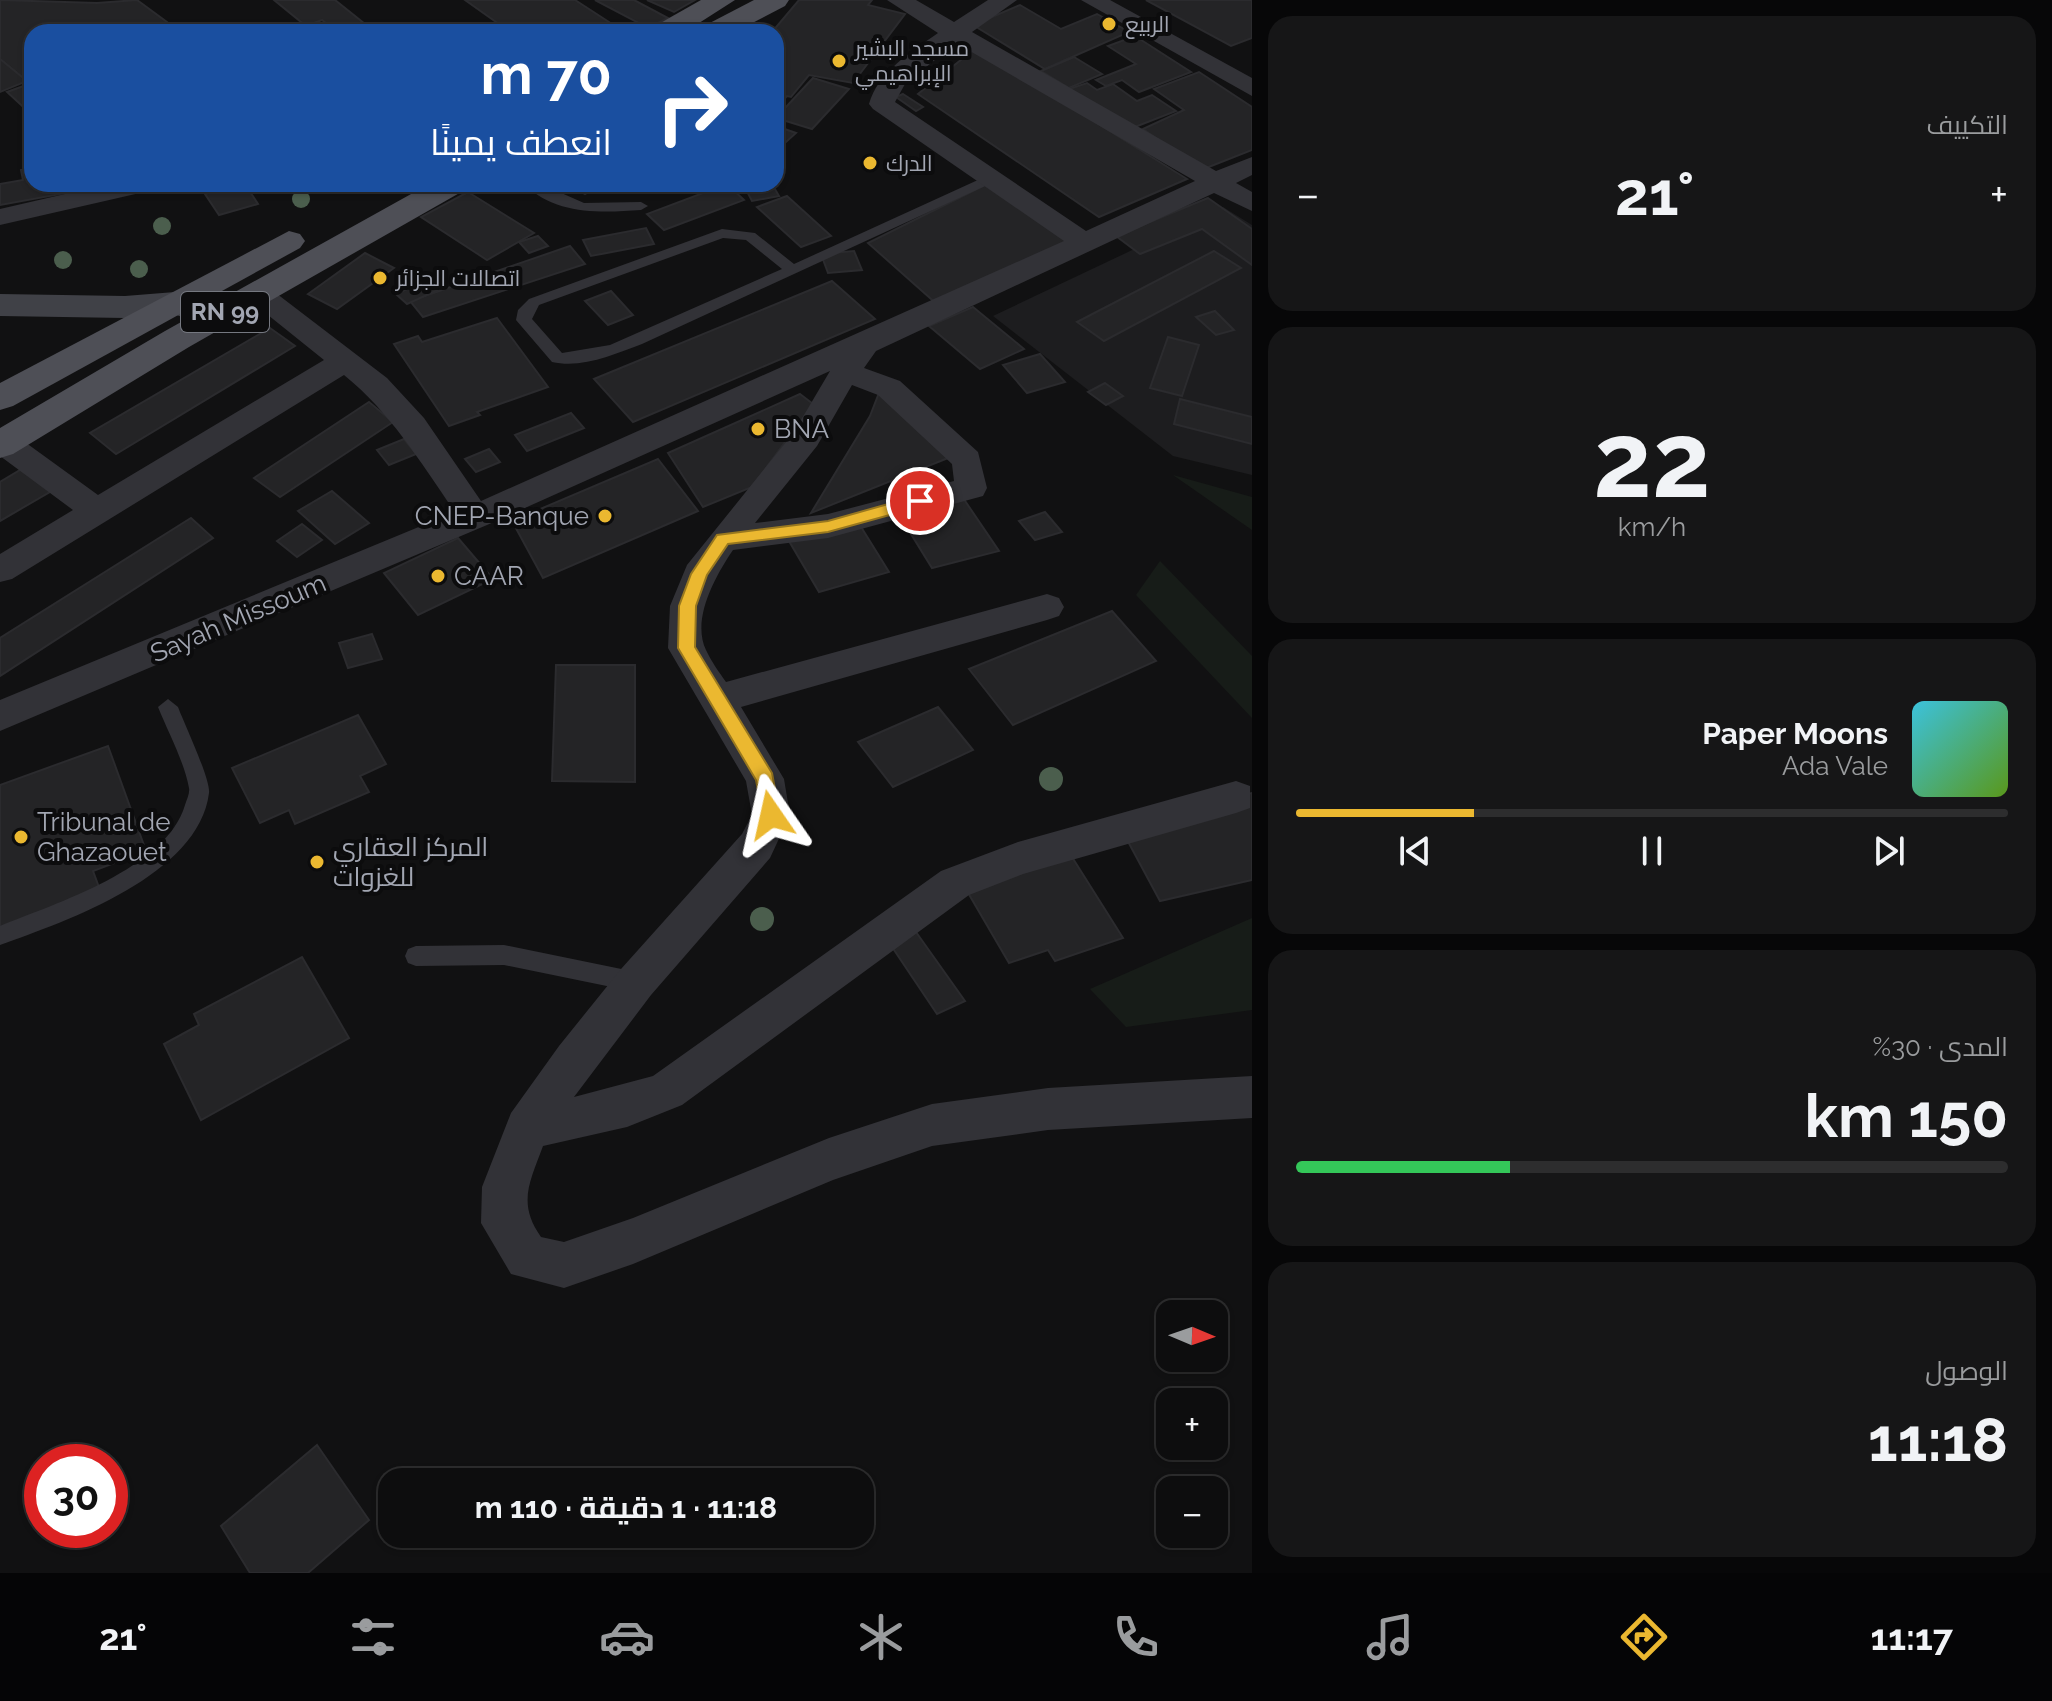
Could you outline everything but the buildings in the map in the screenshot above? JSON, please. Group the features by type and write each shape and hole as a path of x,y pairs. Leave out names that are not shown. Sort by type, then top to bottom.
{"main road":[{"path":"679,24 721,0"},
{"path":"729,24 775,0"},
{"name":"RN 99","path":"175,303 377,192"},
{"name":"RN 99","path":"1,443 177,339 438,192"},
{"path":"0,398 133,316 175,303 218,317"},
{"path":"0,305 133,316 177,339"}],"street":[{"path":"899,0 1252,203"},
{"path":"1005,0 952,33 885,90 881,99 891,113 1084,242"},
{"path":"1093,0 1252,88"},
{"path":"1221,71 1252,56"},
{"name":"Sayah Missoum","path":"0,716 855,358 1084,242 1252,165"},
{"path":"0,217 108,192"},
{"path":"258,293 376,385 413,426 475,517"},
{"path":"723,539 828,526 971,488 967,460 855,358 806,438 723,539 699,574 687,606 686,648 765,779 771,815 756,846 636,982 574,1060 527,1128 505,1187 504,1223 527,1258 564,1265 633,1241 829,1160 932,1125 1048,1109 1252,1097"},
{"path":"0,570 345,361"},
{"path":"1,443 97,511"},
{"path":"717,699 1047,607"},
{"path":"527,1128 627,1106 667,1091 955,883 1018,859 1236,797"}],"lane":[{"path":"792,270 750,236 722,233 534,302 526,310 524,320 558,358 580,358 602,353 792,270 991,178"},
{"path":"544,192 564,205 580,209 641,206"},
{"path":"0,936 134,877 167,850 188,825 198,804 200,790 168,707"},
{"path":"416,956 504,955 636,982"}],"shaded area":[{"path":"1223,207 1252,225 1252,475 1173,456 993,316"},
{"path":"1173,475 1252,497 1252,530"},
{"path":"1160,561 1252,656 1252,718 1136,595"},
{"path":"1252,918 1252,1010 1126,1027 1090,989"}],"place":[{"name":"الربيع","path":"1109,24"},
{"name":"مسجد البشير الإبراهيمي","path":"839,61"},
{"name":"الدرك","path":"870,163"},
{"name":"اتصالات الجزائر","path":"380,278"},
{"name":"BNA","path":"758,429"},
{"name":"CNEP-Banque","path":"605,516"},
{"name":"CAAR","path":"438,576"},
{"name":"Tribunal de Ghazaouet","path":"21,837"},
{"name":"المركز العقاري للغزوات","path":"317,862"}],"route":[{"path":"771,815 765,779 686,648 687,606 699,574 723,539 828,526 920,501"}]}
